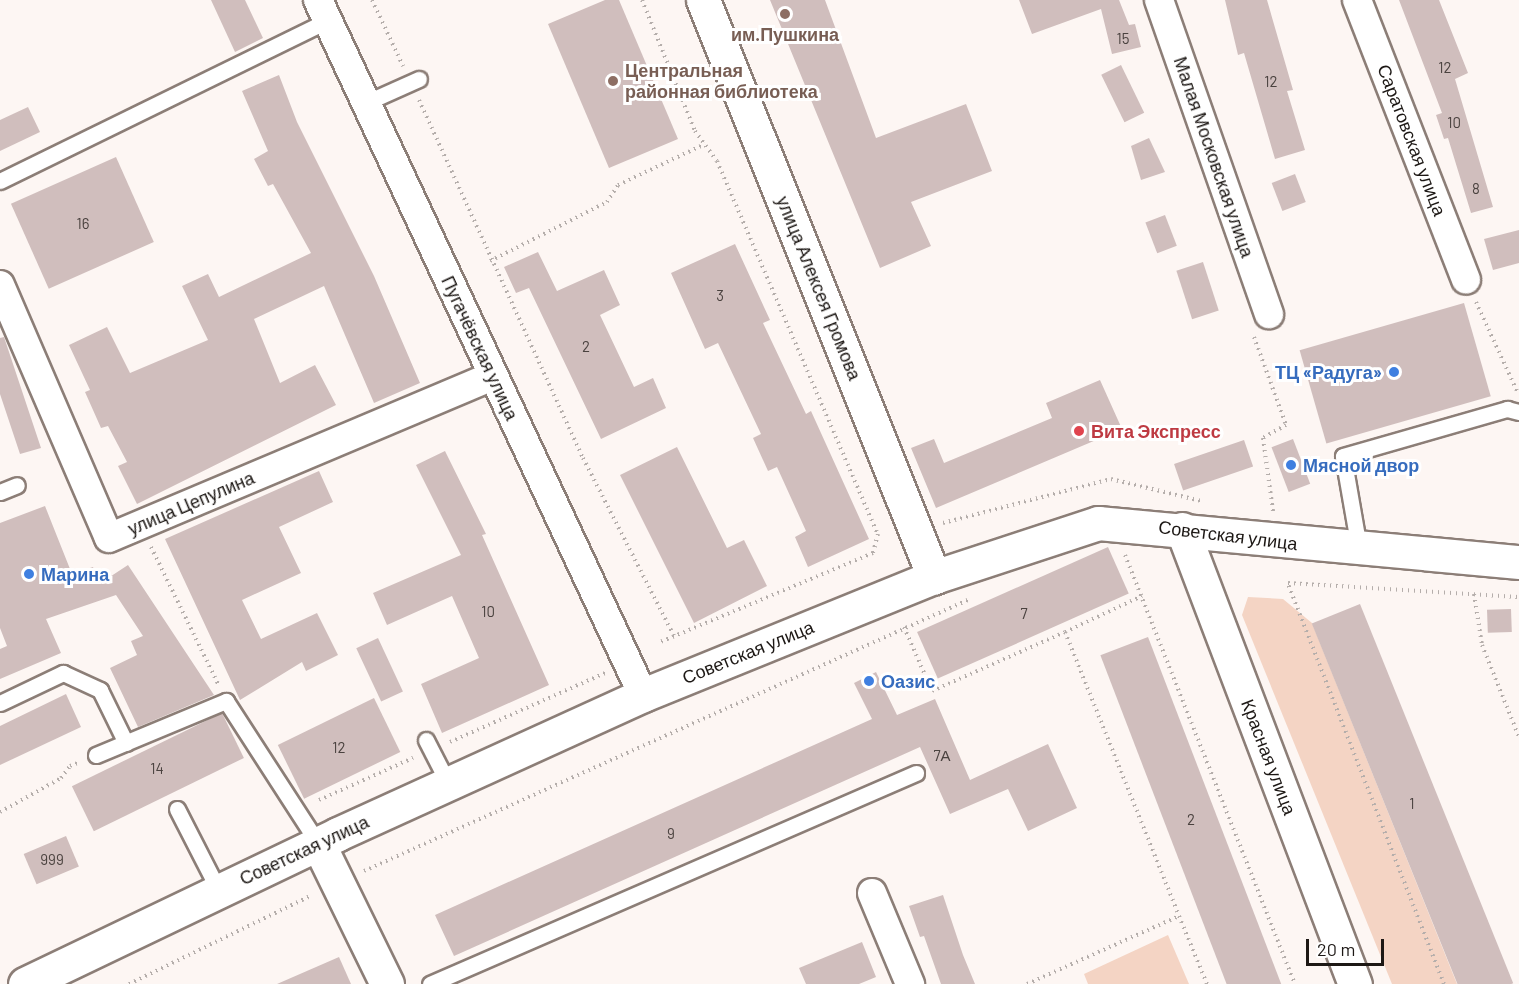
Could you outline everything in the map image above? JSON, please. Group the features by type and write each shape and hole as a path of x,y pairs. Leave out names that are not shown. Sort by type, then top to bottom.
{"main road":[{"name":"улица Алексея Громова","path":"703,0 934,577"},
{"name":"Советская улица","path":"36,982 318,843 643,694 934,577 1098,523 1182,529 1359,549 1519,562"},
{"name":"Красная улица","path":"1182,529 1355,984"},
{"path":"318,843 346,879 387,984"}],"street":[{"name":"Малая Московская улица","path":"1159,0 1269,314"},
{"name":"Саратовская улица","path":"1357,0 1466,280"},
{"name":"Пугачёвская улица","path":"323,11 643,694"},
{"name":"улица Цепулина","path":"0,285 109,538 493,376"},
{"path":"872,893 910,984"}],"lane":[{"path":"0,181 323,11"},
{"path":"365,103 415,81"},
{"path":"1359,549 1343,456 1507,409 1519,412"},
{"path":"0,492 17,485"},
{"path":"0,703 63,673 100,690 126,743"},
{"path":"96,755 226,701 318,843"},
{"path":"429,745 448,783"},
{"path":"430,984 916,774"},
{"path":"177,809 219,891"}],"path":[{"path":"372,0 415,81 490,261 674,636"},
{"path":"642,0 695,131 717,161 878,534 873,553 660,642"},
{"path":"490,261 607,202 618,185 705,144"},
{"path":"1466,280 1519,395"},
{"path":"1269,314 1252,331 1286,425 1263,438 1274,519"},
{"path":"140,525 226,701"},
{"path":"1121,546 1295,984"},
{"path":"1444,984 1288,583 1519,597"},
{"path":"1474,594 1482,645 1519,736"},
{"path":"129,984 346,879 979,595"},
{"path":"904,627 932,691 1142,596"},
{"path":"1065,632 1207,984"},
{"path":"319,800 429,745 611,670"},
{"path":"0,812 61,778 70,766 96,755"},
{"path":"1027,984 1179,916"}],"shaded area":[{"path":"1248,597 1283,599 1312,623 1457,984 1392,984 1242,615"},
{"path":"1168,935 1189,984 1088,984 1084,974"}],"building":[{"path":"211,0 245,0 263,38 235,52"},
{"name":"Центральная районная библиотека","path":"605,0 619,0 678,139 609,168 548,24"},
{"path":"770,0 825,0 876,138 966,104 992,171 911,202 931,246 880,268"},
{"path":"1019,0 1119,0 1129,25 1135,24 1141,47 1112,54 1101,9 1032,34"},
{"path":"1225,0 1267,0 1293,90 1287,91 1305,150 1275,159 1244,53 1238,55"},
{"path":"1399,0 1439,0 1468,73 1455,79 1493,207 1471,213 1448,138 1444,139 1436,115 1442,113"},
{"path":"1121,65 1144,113 1124,122 1101,75"},
{"path":"279,75 297,122 374,276 420,383 374,403 324,286 254,319 280,383 315,365 336,405 137,504 118,466 127,462 108,426 101,428 85,392 90,390 69,345 107,327 130,373 208,340 182,286 208,274 219,297 311,253 273,184 268,186 254,159 268,151 242,91"},
{"path":"28,107 40,132 0,151 0,120"},
{"path":"1149,138 1165,172 1141,180 1131,146"},
{"path":"116,157 154,242 49,289 11,204"},
{"path":"1295,174 1306,202 1282,211 1272,183"},
{"path":"1165,215 1177,246 1157,253 1145,223"},
{"path":"1519,230 1519,263 1493,270 1484,239"},
{"path":"735,244 770,320 763,323 806,414 811,411 869,539 808,567 795,537 806,531 777,467 768,471 753,438 761,434 718,343 705,349 671,273"},
{"path":"538,252 557,291 604,270 620,305 600,315 634,387 653,378 666,408 601,439 529,288 516,293 504,267"},
{"path":"1203,262 1219,311 1192,319 1176,271"},
{"name":"ТЦ «Радуга»","path":"1464,303 1491,396 1326,443 1300,350"},
{"path":"4,337 41,448 20,454 0,394 0,338"},
{"path":"1100,380 1122,429 936,508 911,448 934,439 944,463 1052,418 1046,403"},
{"name":"Мясной двор","path":"1293,439 1310,484 1289,492 1272,447"},
{"path":"1244,440 1253,466 1183,491 1174,464"},
{"path":"677,447 727,548 744,540 767,586 694,623 620,475"},
{"path":"445,451 486,534 482,535 549,685 442,733 421,684 479,658 452,596 387,625 373,593 461,555 416,465"},
{"path":"319,471 333,502 279,527 301,573 242,600 261,639 317,613 338,655 306,671 302,662 240,700 165,539"},
{"path":"45,506 72,574 93,567 99,584 128,565 214,695 138,727 110,668 137,655 131,641 143,636 116,595 46,619 61,653 0,679 0,649 7,646 0,628 0,523"},
{"path":"1108,547 1129,594 938,679 917,632"},
{"path":"1360,604 1513,983 1457,984 1312,623"},
{"path":"1511,609 1512,632 1488,633 1487,610"},
{"path":"1148,637 1281,984 1227,984 1100,655"},
{"path":"378,638 403,691 381,702 356,648"},
{"path":"876,672 897,715 935,699 970,780 1048,744 1077,808 1028,831 1008,789 950,814 920,747 454,956 435,915 872,719 854,683"},
{"path":"66,694 81,727 0,765 0,726"},
{"path":"374,698 400,752 304,799 278,745"},
{"path":"222,713 244,758 94,831 72,786"},
{"path":"66,836 79,866 37,884 24,854"},
{"path":"943,895 975,984 941,984 924,936 920,937 909,906"},
{"path":"862,942 876,977 859,984 806,984 799,968"},
{"path":"339,957 351,984 277,984"}],"place":[{"name":"им.Пушкина","path":"785,14"},
{"name":"Центральная районная библиотека","path":"613,81"},
{"name":"ТЦ «Радуга»","path":"1394,372"},
{"name":"Вита Экспресс","path":"1079,431"},
{"name":"Мясной двор","path":"1291,465"},
{"name":"Марина","path":"29,574"},
{"name":"Оазис","path":"869,681"}]}
